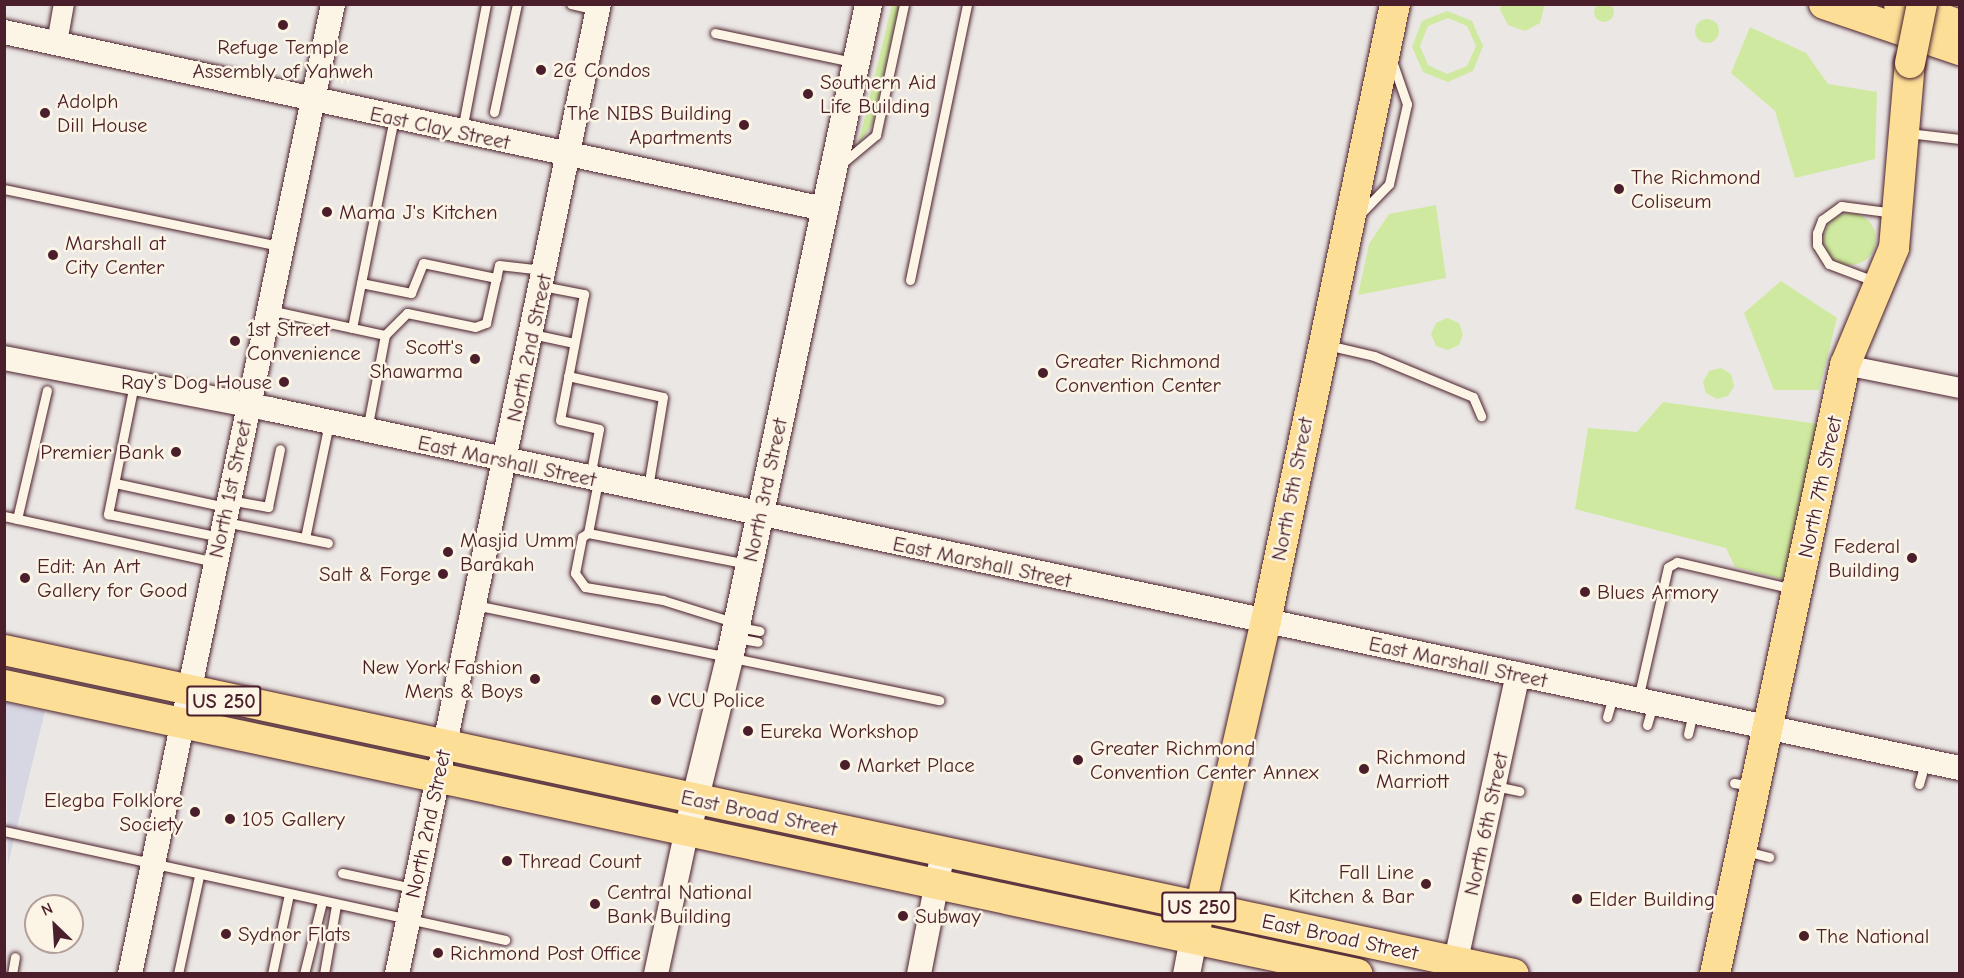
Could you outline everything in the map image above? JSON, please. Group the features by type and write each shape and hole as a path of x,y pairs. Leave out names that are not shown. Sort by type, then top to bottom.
{"main road":[{"name":"North 3rd Street","path":"687,830 742,636 749,564 868,4"},
{"name":"North 5th Street","path":"1186,974 1199,907 1266,621 1322,344 1395,4"},
{"path":"1824,4 1959,50"},
{"path":"1899,4 1959,25"},
{"name":"North 7th Street","path":"1715,974 1756,853 1746,785 1770,727 1845,365 1882,283 1900,214 1903,132 1910,63 1922,4"},
{"name":"East Broad Street","path":"4,650 189,693 1199,907 1454,968 1514,974"},
{"name":"East Broad Street","path":"4,685 183,722 437,779 1193,937 1285,966 1358,974"}],"street":[{"path":"57,42 64,4"},
{"name":"North 1st Street","path":"130,974 247,405 333,4"},
{"name":"North 2nd Street","path":"397,974 599,7"},
{"name":"East Clay Street","path":"4,32 313,101 824,209"},
{"name":"East Marshall Street","path":"4,358 247,405 1518,674 1610,706 1646,709 1690,722 1770,727 1922,772 1959,768"},
{"path":"1845,365 1959,388"},
{"name":"North 6th Street","path":"1454,968 1518,674"},
{"name":"North 3rd Street","path":"659,973 687,830"},
{"path":"919,974 943,852"}],"lane":[{"path":"462,132 486,4"},
{"path":"494,112 517,4"},
{"path":"571,4 599,7"},
{"path":"833,169 876,135 904,4"},
{"path":"910,280 967,4"},
{"path":"715,33 855,63"},
{"path":"352,328 394,118"},
{"path":"1903,132 1959,139"},
{"path":"4,189 282,247"},
{"path":"1882,283 1829,264 1817,245 1817,233 1831,210 1840,206 1900,214"},
{"path":"367,431 385,335 407,313 411,293 423,263 496,278"},
{"path":"407,313 475,327 486,323 499,265 544,278 584,294 560,420 599,429 588,533 575,573 585,587 663,600 742,636 939,700"},
{"path":"361,283 411,293"},
{"path":"269,310 385,335"},
{"path":"532,334 574,343"},
{"path":"1322,344 1374,356 1473,397 1481,416"},
{"path":"568,376 663,397 648,491"},
{"path":"134,384 108,514 224,516 268,507 280,449"},
{"path":"17,519 47,390"},
{"path":"305,538 329,423"},
{"path":"115,483 224,516 328,543"},
{"path":"4,516 215,562"},
{"path":"588,533 749,564"},
{"path":"1646,709 1668,567 1677,562 1799,590"},
{"path":"475,605 742,636"},
{"path":"1495,786 1519,791"},
{"path":"4,831 153,866 505,940"},
{"path":"342,873 414,888"},
{"path":"178,974 199,876"},
{"path":"272,974 289,894"},
{"path":"304,974 322,902"},
{"path":"324,974 336,904"},
{"path":"12,974 15,957"}],"shaded area":[{"path":"5,702 44,711 8,864"}],"green space":[{"path":"1604,2 1611,5 1614,12 1611,19 1604,22 1597,19 1594,12 1597,5"},
{"path":"1545,4 1540,23 1525,31 1508,25 1500,10 1501,5"},
{"path":"892,5 899,5 873,123 858,145"},
{"path":"1447,11 1472,21 1483,46 1473,71 1448,82 1423,72 1412,47 1422,21","holes":["1448,18 1467,26 1476,46 1467,66 1447,74 1428,65 1420,46 1428,26"]},
{"path":"1707,19 1716,22 1719,31 1716,40 1707,43 1698,40 1695,31 1698,22"},
{"path":"1750,27 1806,53 1828,84 1877,92 1875,159 1795,178 1775,111 1731,73"},
{"path":"1436,205 1446,278 1358,295 1369,244 1389,214"},
{"path":"1850,213 1860,215 1868,221 1874,229 1876,239 1874,249 1868,257 1860,263 1850,265 1840,263 1832,257 1826,249 1824,239 1826,229 1832,221 1840,215"},
{"path":"1781,281 1837,318 1819,390 1774,390 1744,313"},
{"path":"1447,318 1459,323 1463,334 1459,345 1448,350 1436,346 1431,334 1436,323"},
{"path":"1721,368 1731,374 1734,386 1728,396 1717,399 1706,393 1703,382 1709,371"},
{"path":"1663,402 1818,424 1786,580 1735,567 1726,548 1575,509 1588,428 1637,432"}],"place":[{"name":"Refuge Temple Assembly of Yahweh","path":"283,25"},
{"name":"2C Condos","path":"541,70"},
{"name":"Southern Aid Life Building","path":"808,94"},
{"name":"Adolph Dill House","path":"45,113"},
{"name":"The NIBS Building Apartments","path":"744,125"},
{"name":"The Richmond Coliseum","path":"1619,189"},
{"name":"Mama J's Kitchen","path":"327,212"},
{"name":"Marshall at City Center","path":"53,255"},
{"name":"1st Street Convenience","path":"235,341"},
{"name":"Scott's Shawarma","path":"475,359"},
{"name":"Greater Richmond Convention Center","path":"1043,373"},
{"name":"Ray's Dog House","path":"284,382"},
{"name":"Premier Bank","path":"176,452"},
{"name":"Masjid Umm Barakah","path":"448,552"},
{"name":"Federal Building","path":"1912,558"},
{"name":"Salt & Forge","path":"443,574"},
{"name":"Edit: An Art Gallery for Good","path":"25,578"},
{"name":"Blues Armory","path":"1585,592"},
{"name":"New York Fashion Mens & Boys","path":"535,679"},
{"name":"VCU Police","path":"656,700"},
{"name":"Eureka Workshop","path":"748,731"},
{"name":"Greater Richmond Convention Center Annex","path":"1078,760"},
{"name":"Market Place","path":"845,765"},
{"name":"Richmond Marriott","path":"1364,769"},
{"name":"Elegba Folklore Society","path":"195,812"},
{"name":"105 Gallery","path":"230,819"},
{"name":"Thread Count","path":"507,861"},
{"name":"Fall Line Kitchen & Bar","path":"1426,884"},
{"name":"Elder Building","path":"1577,899"},
{"name":"Central National Bank Building","path":"595,904"},
{"name":"Subway","path":"903,916"},
{"name":"Sydnor Flats","path":"226,934"},
{"name":"The National","path":"1804,936"},
{"name":"Richmond Post Office","path":"438,953"}]}
